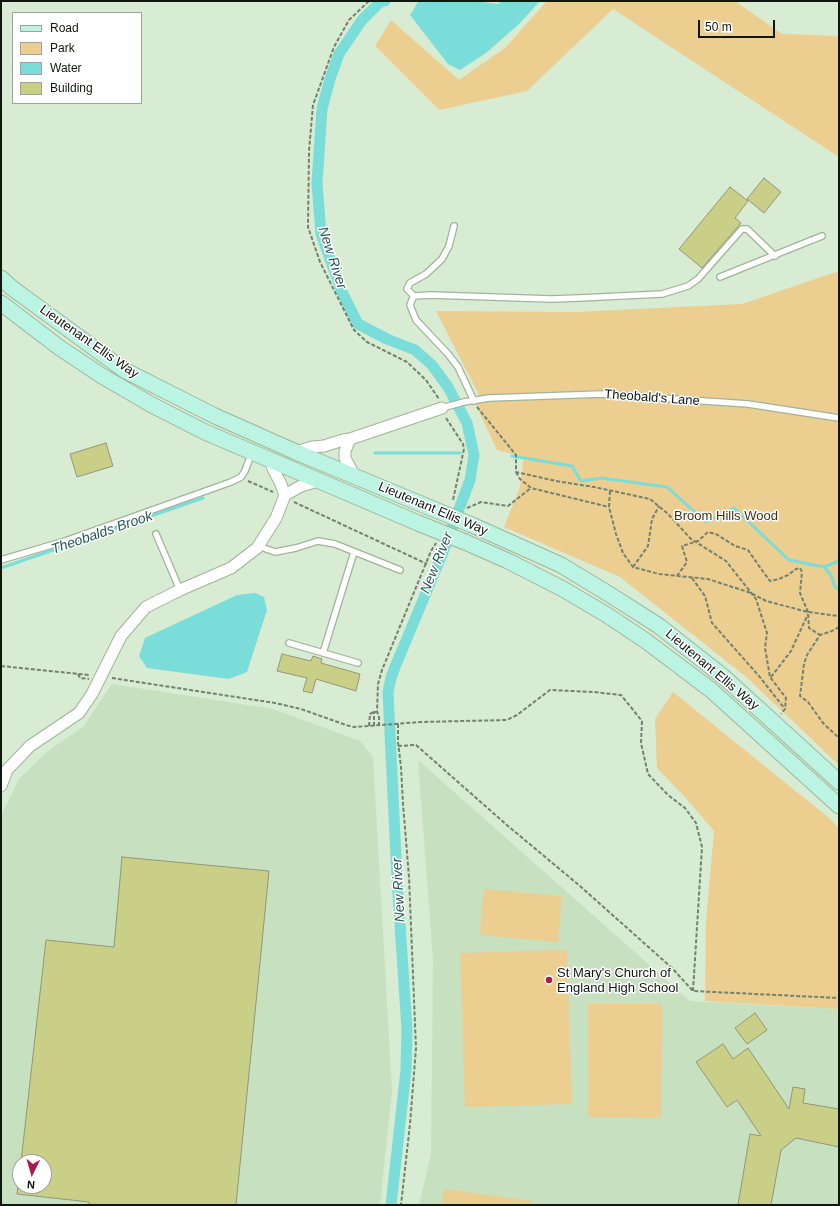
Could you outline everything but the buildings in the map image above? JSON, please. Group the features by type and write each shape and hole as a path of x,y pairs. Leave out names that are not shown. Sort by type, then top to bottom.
{"main road":[{"name":"Lieutenant Ellis Way","path":"1,278 12,288 124,370 214,416 296,452 472,525 561,565 658,626 689,649 725,678 839,782"},
{"name":"Lieutenant Ellis Way","path":"1,303 60,348 102,376 152,405 205,432 271,461 508,561 563,589 607,615 646,641 711,690 839,806"}],"street":[{"path":"296,452 350,439 444,405"},
{"path":"350,439 345,451 345,458 354,475"},
{"path":"1,786 4,769 30,746 79,713 92,694 122,636 146,607 180,590 231,568 258,546 276,518 284,496 271,461"},
{"path":"284,496 301,486 318,480"}],"lane":[{"path":"454,226 449,246 442,259 426,274 410,284 407,289 414,296 431,295 558,298 662,294 688,286 698,279 742,229 747,229 775,256"},
{"path":"720,277 822,236"},
{"path":"414,296 410,306 416,320 448,354 458,367 474,401"},
{"name":"Theobald's Lane","path":"444,405 489,398 602,394 748,404 839,418"},
{"path":"1,560 65,541 231,482 241,477 245,471 252,452"},
{"path":"156,534 180,590"},
{"path":"258,546 275,552 296,548 318,541 335,544 400,570"},
{"path":"323,653 354,552"},
{"path":"289,643 358,662"}],"path":[{"path":"369,1 349,20 334,47 313,105 309,151 308,227 320,262 354,330 368,342 407,362 426,380 444,405"},
{"path":"474,401 478,410 516,455 516,472 520,479 531,488 609,507"},
{"path":"447,421 453,427 463,444 464,449 452,500"},
{"path":"516,472 650,499 668,514 691,539 726,561 756,599 768,633 765,648 770,677 786,698 785,709 775,724"},
{"path":"241,477 426,564"},
{"path":"467,508 481,502 508,506 531,488"},
{"path":"610,491 609,507 616,534 623,553 633,567 659,574 708,579 752,593 766,601 808,612 839,616"},
{"path":"633,567 648,546 652,519 658,506"},
{"path":"677,576 687,562 682,546 695,542 708,532 716,534 735,546 748,550 770,581 780,579 800,568 802,572 800,593 808,612 809,628 820,635"},
{"path":"374,726 378,684 382,670 431,551 439,539"},
{"path":"692,578 705,596 712,623 759,676 785,709"},
{"path":"770,677 791,651 808,612"},
{"path":"839,627 820,635 807,655 801,681 800,696 808,702 823,723 839,738"},
{"path":"1,666 95,676"},
{"path":"78,674 80,678 93,680"},
{"path":"112,678 275,703 301,709 354,727 421,722 507,720 517,715 550,690 621,695 642,721 641,743 648,774 668,795 685,808 696,823 702,847 693,991"},
{"path":"375,712 379,716 379,726"},
{"path":"369,726 370,714 375,712"},
{"path":"398,724 398,746 401,767 409,877 416,1048 410,1124 401,1205"},
{"path":"398,746 416,744 672,968 693,991 839,998"}],"shaded area":[{"path":"112,684 273,709 360,741 373,757 392,1091 380,1205 1,1205 2,814 19,779 48,751 84,726"},
{"name":"St Mary's Church of England High School","path":"418,760 690,1001 839,1009 839,1205 419,1205 431,1155 433,959"}],"green space":[{"path":"547,1 735,1 782,34 839,36 839,157 613,9 527,91 439,110 375,46 391,20 459,80 505,48"},
{"name":"Broom Hills Wood","path":"839,271 839,765 745,676 620,577 504,527 520,487 524,457 497,450 474,401 480,397 436,311 576,312 742,304"},
{"path":"673,692 829,818 839,828 839,1009 705,1001 706,922 714,831 685,797 657,768 655,719"},
{"path":"484,889 562,896 558,942 480,935"},
{"path":"567,950 572,1104 465,1107 460,953"},
{"path":"588,1004 662,1004 661,1118 588,1117"},
{"path":"444,1189 532,1201 531,1205 442,1205"}],"water":[{"path":"475,1 498,4 502,1 540,1 519,24 486,53 460,70 448,64 410,15 418,2"},
{"path":"255,593 264,597 267,610 247,672 229,679 147,668 139,656 145,638 237,595"}],"waterway":[{"name":"New River","path":"385,1 381,1 362,20 339,54 330,79 322,109 317,183 321,234 342,292 358,324 387,339 415,350 432,365 448,387 467,423 474,455 470,480 441,557 395,667 388,692 397,878 407,1030 406,1070 391,1205"},
{"name":"Theobalds Brook","path":"375,453 460,453"},
{"name":"Theobalds Brook","path":"512,456 572,466 581,481 601,478 667,487 706,522 734,508 789,560 824,567 831,575 835,587 839,589"},
{"name":"Theobalds Brook","path":"1,568 203,498"},
{"path":"824,567 839,561"}],"place":[{"name":"St Mary's Church of England High School","path":"549,980"}]}
